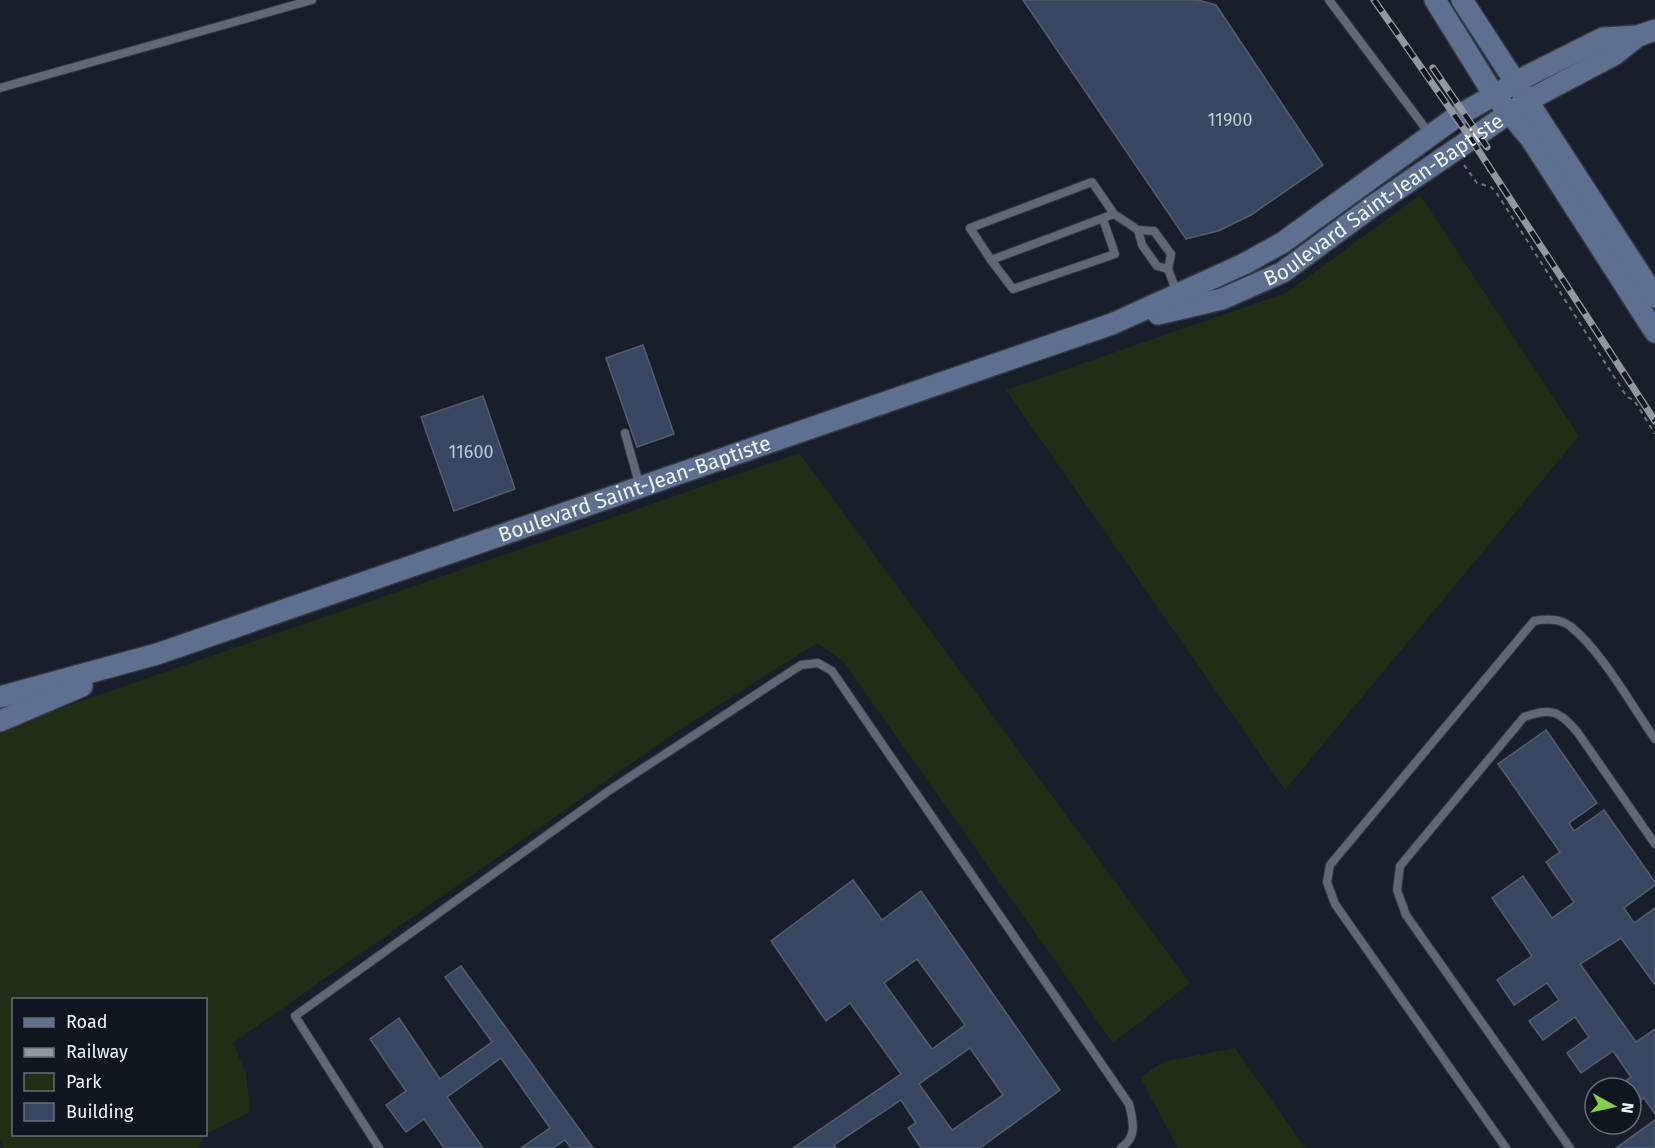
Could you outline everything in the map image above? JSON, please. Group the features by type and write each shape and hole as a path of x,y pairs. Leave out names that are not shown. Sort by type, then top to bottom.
{"main road":[{"path":"1435,0 1494,95 1531,139 1655,332"},
{"path":"1462,0 1655,297"},
{"name":"Boulevard Saint-Jean-Baptiste","path":"0,697 157,654 1112,324 1282,243 1456,117 1514,83 1603,38 1647,33"},
{"name":"Boulevard Saint-Jean-Baptiste","path":"1112,324 1222,299 1283,272 1405,184 1527,101 1614,55 1647,33"},
{"name":"Boulevard Saint-Jean-Baptiste","path":"0,721 157,654"}],"lane":[{"path":"0,88 312,0"},
{"path":"1329,0 1431,136"},
{"path":"1103,219 1115,255 1013,289 970,228 1092,182 1114,214 1138,230 1154,231 1171,254 1168,269 1177,295"},
{"path":"991,260 1114,214"},
{"path":"1138,230 1142,245 1157,266 1168,269"},
{"path":"625,433 640,487"},
{"path":"1506,1148 1335,904 1327,882 1330,865 1534,621 1549,618 1568,625 1592,649 1655,739"},
{"path":"379,1148 295,1016 610,790 801,665 818,663 832,671 1129,1104 1134,1128 1127,1144 1121,1148"},
{"path":"1570,1148 1406,915 1397,890 1400,866 1524,717 1543,710 1566,718 1655,844"}],"path":[{"path":"1461,160 1477,183 1491,187 1496,192 1627,397 1634,400 1655,434"}],"green space":[{"path":"1420,195 1579,436 1285,790 1006,390 1286,293"},
{"path":"799,453 1190,983 1113,1043 843,661 817,643 673,734 233,1043 246,1074 250,1112 207,1134 207,998 12,998 12,1136 205,1136 197,1148 4,1148 0,1140 0,729"},
{"path":"1235,1048 1305,1148 1178,1148 1140,1077 1165,1061"}],"building":[{"path":"1023,0 1198,0 1216,5 1323,165 1251,215 1218,231 1186,239"},
{"path":"643,345 674,434 637,447 606,358"},
{"path":"483,396 515,489 454,511 421,417"},
{"path":"1546,730 1597,803 1569,823 1574,831 1604,810 1655,882 1655,885 1624,908 1634,923 1655,908 1655,985 1621,938 1580,964 1636,1042 1655,1029 1655,1114 1643,1099 1643,1076 1630,1076 1613,1051 1581,1073 1567,1053 1589,1037 1575,1017 1543,1040 1529,1021 1559,1000 1547,983 1514,1005 1497,980 1532,956 1492,898 1523,876 1552,918 1574,902 1546,862 1560,852 1498,764"},
{"path":"853,880 882,920 921,891 1060,1090 980,1148 921,1148 908,1128 916,1123 901,1100 834,1145 836,1148 793,1148 901,1074 850,1003 826,1021 771,941","holes":["917,959 965,1025 932,1049 884,983","970,1048 1003,1095 952,1130 919,1084"]},
{"path":"461,966 593,1148 571,1148 565,1140 553,1148 521,1148 550,1128 501,1058 447,1097 483,1148 444,1148 424,1119 406,1132 386,1105 406,1091 370,1039 399,1018 440,1079 492,1042 445,977"},
{"path":"1655,1120 1655,1148 1616,1148 1633,1136 1643,1136 1643,1129"}],"railway":[{"path":"1374,0 1471,139 1655,421"},
{"path":"1433,68 1487,147"}]}
